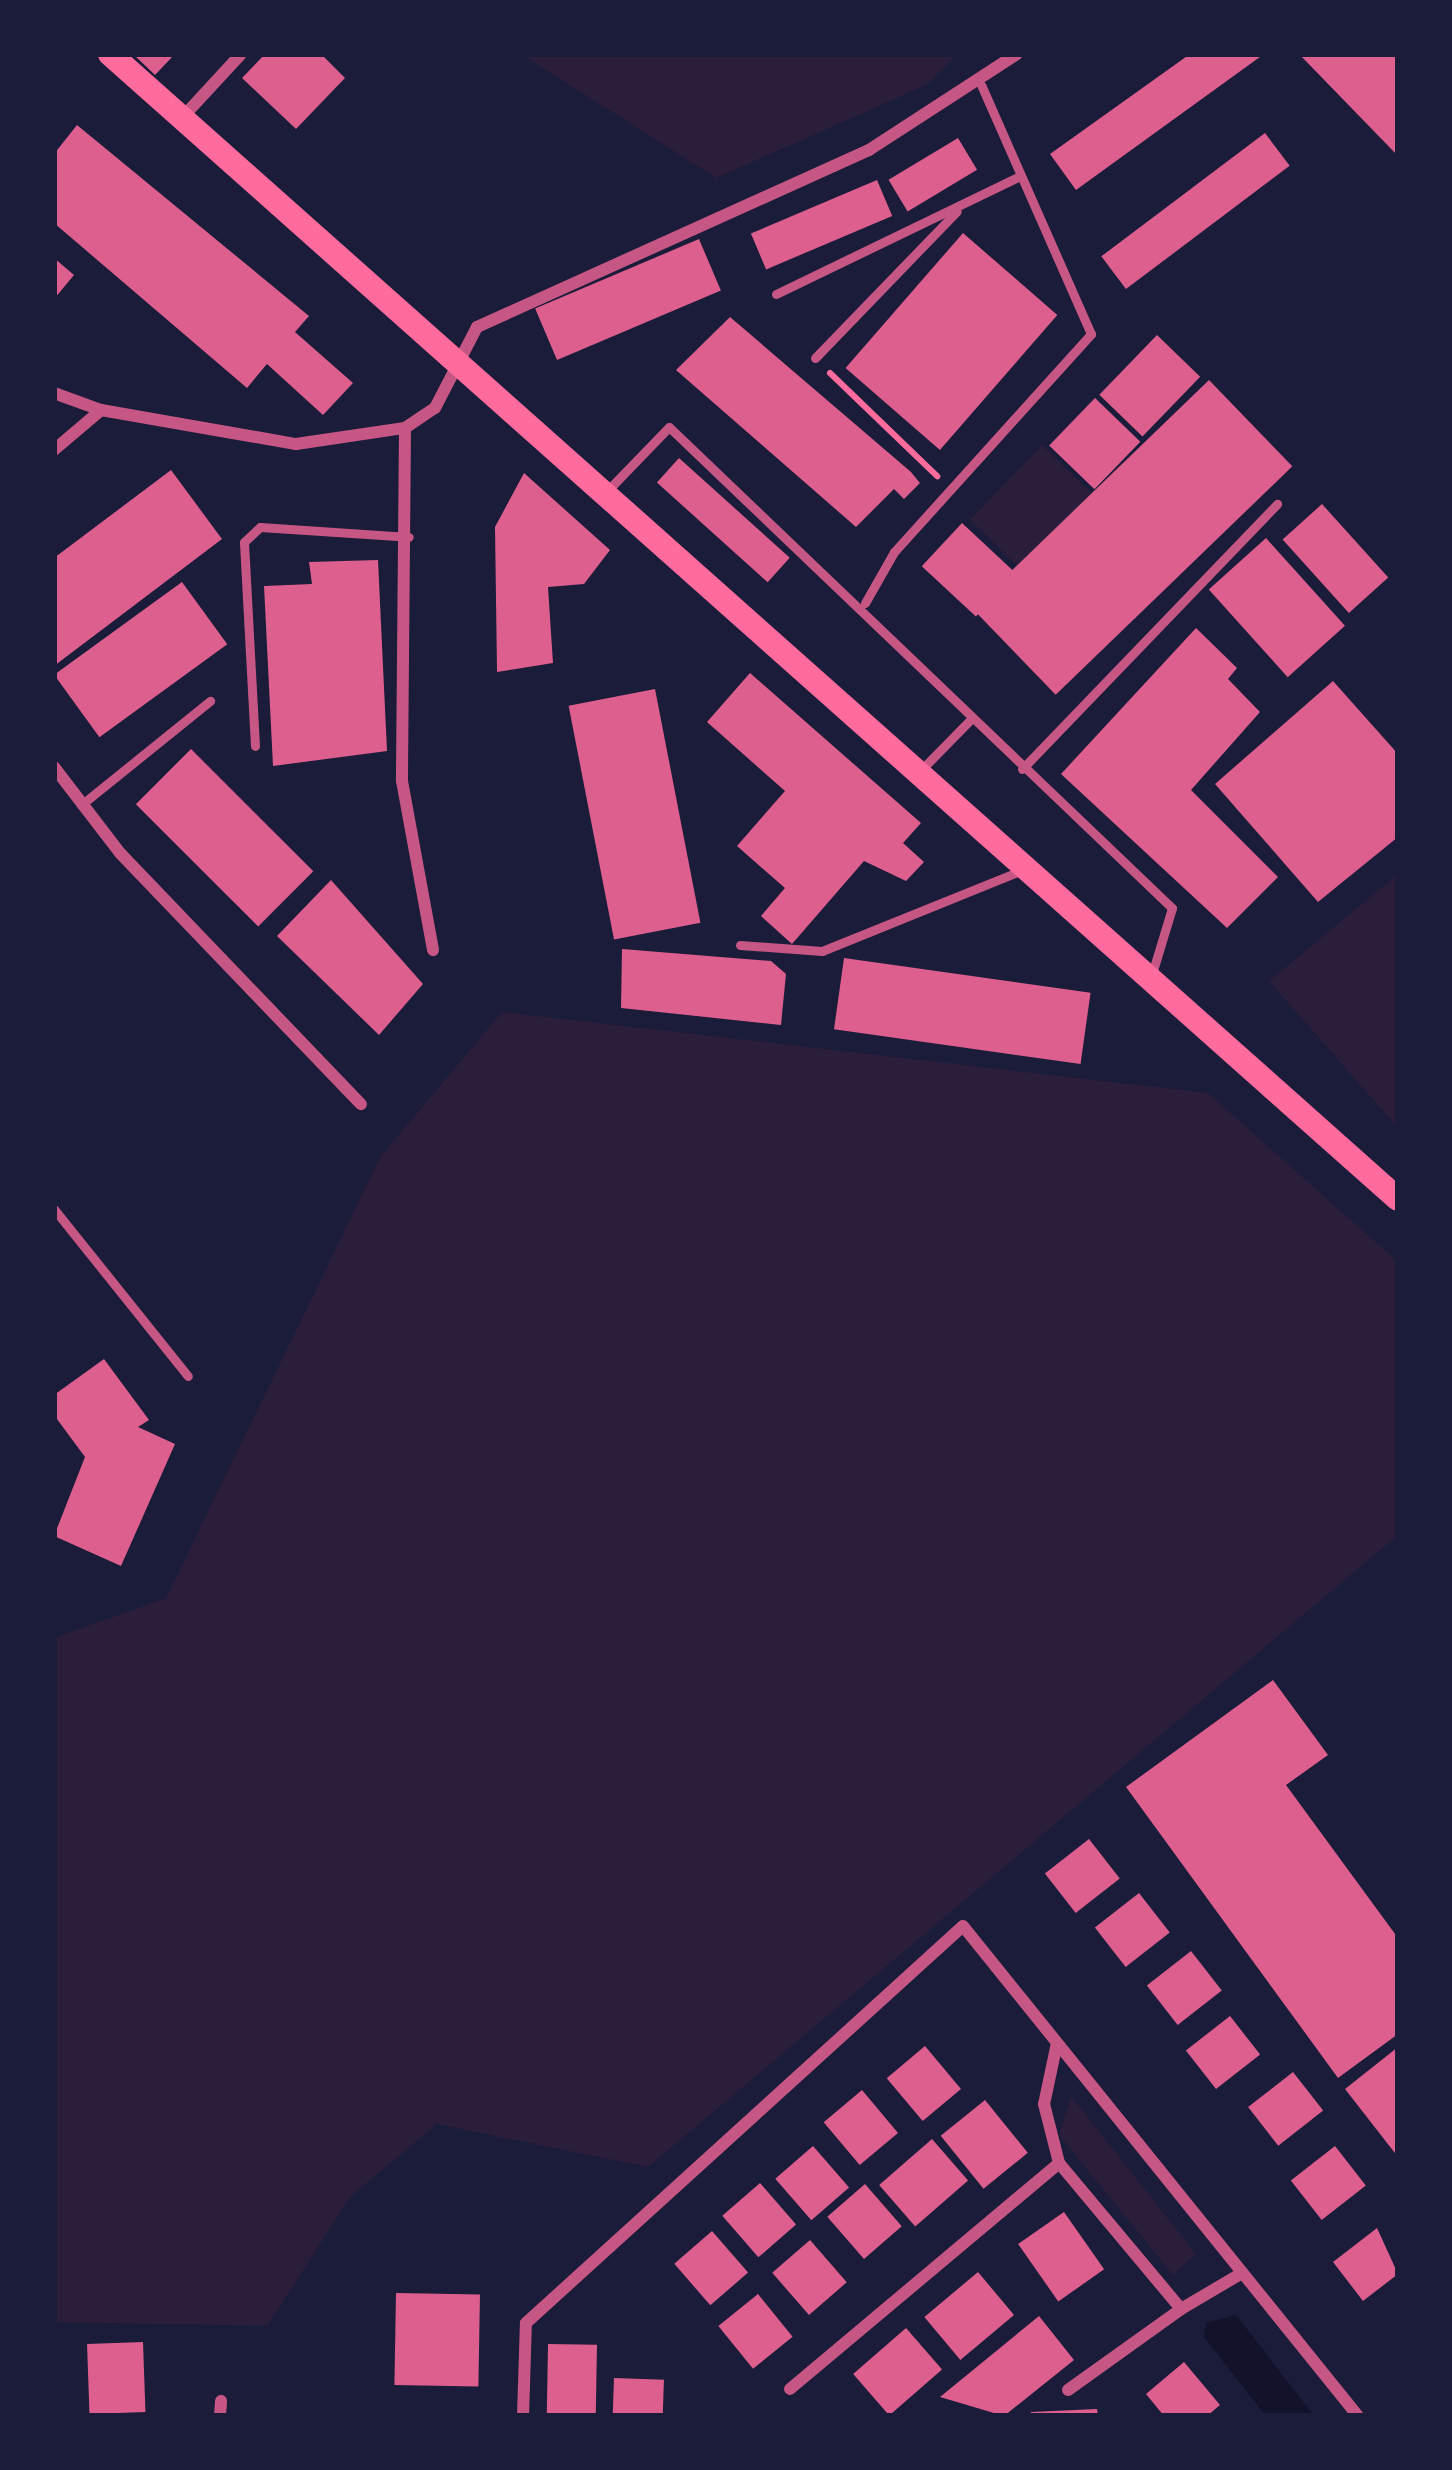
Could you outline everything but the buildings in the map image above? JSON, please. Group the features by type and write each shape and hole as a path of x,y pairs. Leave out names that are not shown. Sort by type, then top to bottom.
{"main road":[{"path":"110,54 609,489 1398,1198"}],"street":[{"path":"182,119 241,54"},
{"path":"54,393 101,410 296,444 405,428 464,365 477,327 869,150 981,85 1017,54"},
{"path":"54,450 101,410"},
{"path":"405,428 409,537 402,781 433,950"},
{"path":"54,767 81,805 361,1104"},
{"path":"523,2416 526,2323 963,1926 1358,2416"},
{"path":"1057,2042 1044,2104 1059,2163 1181,2309"},
{"path":"790,2389 1059,2163"},
{"path":"1068,2390 1181,2309 1242,2273"}],"lane":[{"path":"865,603 952,491 1091,334 1057,236 1018,176 981,85"},
{"path":"776,294 1018,176"},
{"path":"815,358 964,203"},
{"path":"609,489 669,427 865,603 1022,769 1172,908 1151,976"},
{"path":"1022,769 1277,504"},
{"path":"255,746 244,542 260,527 409,537"},
{"path":"81,805 210,700"},
{"path":"920,770 972,718"},
{"path":"740,945 822,951 1028,868"},
{"path":"54,1209 188,1376"}],"path":[{"path":"815,358 952,491"}],"shaded area":[{"path":"521,54 958,54 926,85 716,178"},
{"path":"1042,445 1092,494 1020,568 970,520"},
{"path":"1398,874 1398,1128 1269,981"},
{"path":"502,1012 1208,1093 1398,1262 1398,1535 648,2167 437,2124 351,2196 267,2326 54,2322 54,1638 166,1598 381,1156"},
{"path":"1071,2096 1196,2254 1173,2275 1059,2135"},
{"path":"1236,2315 1314,2416 1266,2416 1204,2337 1206,2323"}]}
